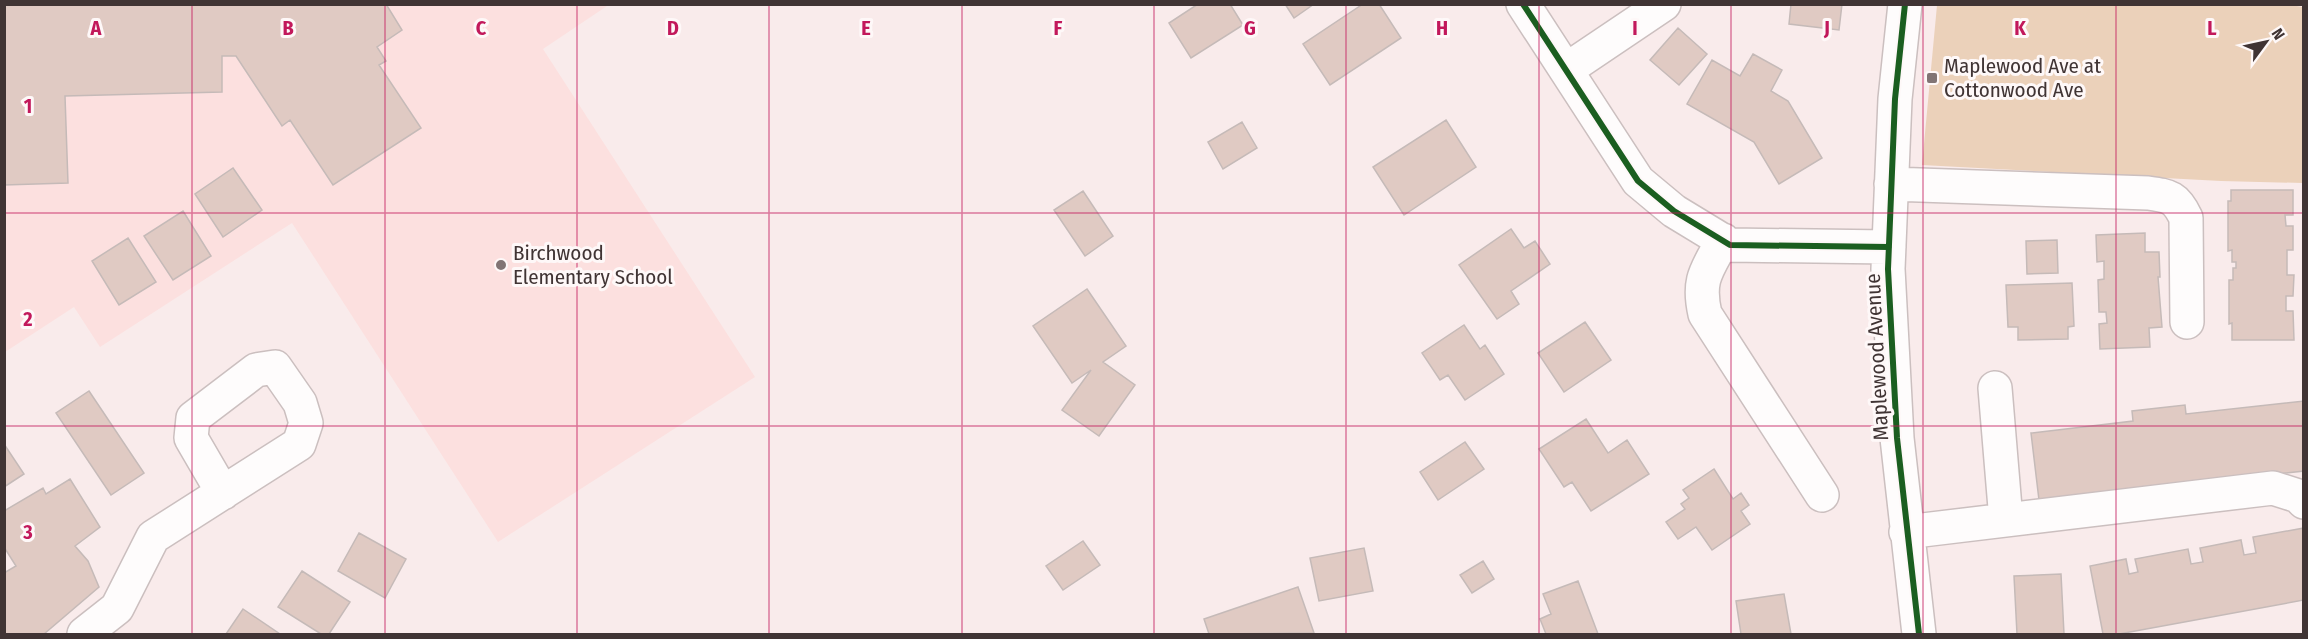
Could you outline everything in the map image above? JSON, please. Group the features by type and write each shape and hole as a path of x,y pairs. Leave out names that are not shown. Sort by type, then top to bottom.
{"street":[{"path":"1523,4 1638,180 1674,211 1730,245 1889,247"},
{"path":"1566,69 1664,4"},
{"name":"Maplewood Avenue","path":"1905,4 1895,99 1888,269 1897,438 1919,634"},
{"path":"1892,183 2168,195 2180,204 2186,218 2187,322"},
{"path":"1723,240 1703,276 1701,296 1705,314 1822,495"},
{"path":"1995,388 2006,520"},
{"path":"1906,532 2273,488 2298,496 2304,501"},
{"path":"84,634 117,608 153,537 223,493"}],"shaded area":[{"name":"Birchwood Elementary School","path":"610,4 543,49 755,377 498,542 292,223 100,347 74,307 5,352 5,5"},
{"path":"2284,4 2303,7 2303,183 2221,181 1922,165 1937,5"}],"building":[{"path":"4,4 386,4 402,30 377,47 386,61 379,65 421,128 333,185 290,120 282,126 236,56 222,56 222,92 65,96 68,183 4,185"},
{"path":"1198,4 1230,4 1243,25 1191,58 1169,23"},
{"path":"1285,4 1314,4 1294,18"},
{"path":"1363,4 1379,4 1401,38 1330,85 1303,44"},
{"path":"1791,4 1842,4 1839,30 1789,24"},
{"path":"1678,28 1707,54 1679,85 1650,60"},
{"path":"1753,54 1782,70 1771,91 1788,101 1822,158 1779,184 1754,142 1687,104 1712,60 1740,76"},
{"path":"1446,120 1476,167 1404,215 1373,167"},
{"path":"1242,122 1257,148 1223,169 1208,142"},
{"path":"233,168 262,210 223,237 195,194"},
{"path":"2231,190 2293,190 2293,215 2285,215 2286,226 2293,226 2293,250 2287,250 2287,275 2294,275 2293,296 2286,296 2286,311 2293,311 2294,340 2232,340 2232,323 2229,324 2229,280 2233,280 2233,268 2236,268 2236,262 2232,262 2232,250 2228,251 2228,201 2231,201"},
{"path":"1083,191 1113,236 1085,256 1054,210"},
{"path":"183,211 211,256 173,280 144,236"},
{"path":"1511,229 1524,248 1535,241 1550,264 1511,291 1519,304 1497,319 1459,265"},
{"path":"2145,233 2145,252 2159,252 2160,277 2158,277 2162,327 2149,328 2150,347 2100,349 2099,324 2107,323 2106,312 2099,312 2098,280 2104,279 2104,261 2097,262 2096,235"},
{"path":"128,238 156,282 119,305 92,261"},
{"path":"2057,240 2058,273 2027,274 2026,241"},
{"path":"2072,283 2074,326 2068,327 2068,339 2018,340 2018,327 2008,327 2006,285"},
{"path":"1087,289 1126,346 1103,362 1135,385 1099,436 1062,410 1091,370 1072,383 1033,326"},
{"path":"1585,322 1611,360 1564,392 1538,353"},
{"path":"1464,325 1480,349 1485,345 1504,374 1465,400 1448,375 1440,380 1422,353"},
{"path":"89,391 144,473 111,495 56,413"},
{"path":"2304,401 2304,471 2039,500 2031,433 2133,421 2132,411 2185,405 2186,414"},
{"path":"1586,419 1608,453 1627,440 1649,474 1591,511 1572,482 1564,487 1539,449"},
{"path":"1465,442 1484,469 1438,500 1420,472"},
{"path":"4,444 24,474 4,487"},
{"path":"1714,469 1733,499 1741,493 1749,505 1741,511 1750,524 1712,550 1696,527 1678,539 1666,522 1685,509 1681,504 1689,498 1683,490"},
{"path":"70,479 100,527 75,546 88,561 99,587 44,634 4,634 4,573 16,566 4,547 4,511 43,488 46,494"},
{"path":"2304,528 2304,600 2119,634 2103,634 2090,566 2126,559 2129,574 2138,572 2135,559 2188,549 2191,564 2203,562 2200,548 2241,540 2244,555 2256,553 2253,537"},
{"path":"359,533 406,559 385,598 338,571"},
{"path":"1083,541 1100,565 1063,590 1046,566"},
{"path":"1364,548 1373,591 1319,601 1310,558"},
{"path":"1483,561 1494,579 1472,593 1460,575"},
{"path":"302,571 350,602 329,634 321,634 278,607"},
{"path":"2061,574 2064,634 2017,634 2014,576"},
{"path":"1578,581 1598,634 1546,634 1540,619 1551,614 1543,594"},
{"path":"1298,587 1314,633 1209,634 1204,619"},
{"path":"1784,594 1791,634 1741,634 1736,601"},
{"path":"243,609 280,634 226,634"}],"cycle path":[{"path":"1523,4 1638,181 1674,211 1730,245 1889,247"},
{"path":"1905,4 1895,99 1888,269 1897,438 1919,634"}],"place":[{"name":"Maplewood Ave at Cottonwood Ave","path":"1932,78"},
{"name":"Birchwood Elementary School","path":"501,265"}]}
